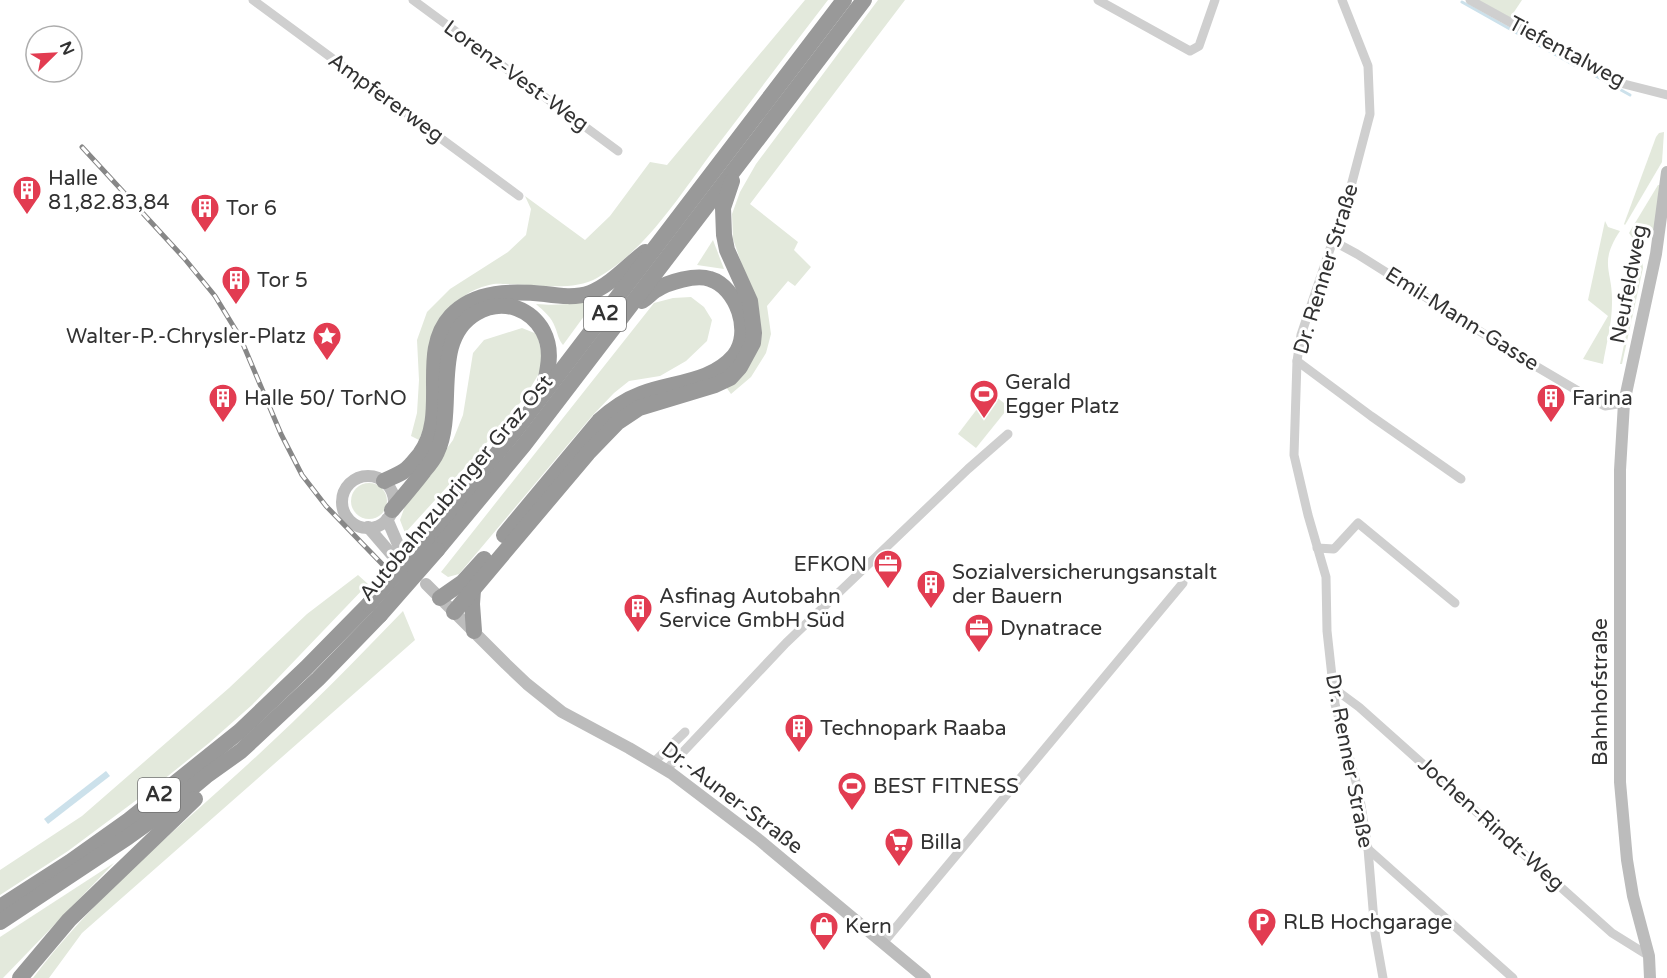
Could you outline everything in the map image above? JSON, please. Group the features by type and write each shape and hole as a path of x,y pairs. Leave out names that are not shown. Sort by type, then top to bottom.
{"highway":[{"name":"Autobahnzubringer Graz Ost","path":"432,545 490,463 844,0"},
{"name":"Autobahnzubringer Graz Ost","path":"0,922 163,812 206,776 241,751 318,678 374,610 524,445 864,0"},
{"path":"454,612 588,453 618,422 639,408 715,385 730,378 740,367 753,343 754,333 750,301 727,250 724,235 723,208 736,169"},
{"path":"384,481 406,470 428,442 435,402 437,345 440,332 453,314 470,302 490,294 524,293 572,297 590,293 606,284 668,232"},
{"path":"440,598 463,582 476,569 609,412 643,393 709,374 733,356 742,338 741,316 736,303 718,283 709,278 675,282 656,290 628,310"},
{"path":"390,514 437,454 445,420 447,362 450,347 461,325 471,316 495,306 507,306 534,318 543,330 550,350 543,396"},
{"path":"473,590 474,631"},
{"name":"Autobahnzubringer Graz Ost","path":"0,907 121,826 240,731 306,668 374,610"},
{"path":"20,978 69,920 170,821 212,784 241,751"}],"main road":[{"name":"Neufeldweg","path":"1624,403 1656,254 1667,172"},
{"name":"Bahnhofstraße","path":"1624,403 1619,543 1620,782 1627,860 1633,896 1649,956 1650,978"},
{"path":"368,527 396,552 390,514 393,500 391,489 384,481 370,476 352,480 342,497 343,509 352,522 368,527 378,525 390,514"},
{"name":"Dr.-Auner-Straße","path":"426,584 527,684 562,712 654,762 727,814 925,978"}],"street":[{"name":"Ampfererweg","path":"253,0 519,196"},
{"name":"Lorenz-Vest-Weg","path":"413,0 618,151"},
{"path":"1098,0 1190,51 1199,46 1215,0"},
{"name":"Dr. Renner Straße","path":"1342,0 1368,66 1370,114 1359,162 1301,335 1297,361 1294,455 1326,577 1327,631 1333,692 1359,793 1383,978"},
{"name":"Tiefentalweg","path":"1470,0 1620,83 1667,95"},
{"name":"Emil-Mann-Gasse","path":"1334,241 1595,402 1605,406 1624,403"},
{"path":"1297,361 1461,479"},
{"path":"666,770 786,642 968,469 1008,434"},
{"path":"1317,548 1334,549 1358,523 1455,603"},
{"path":"883,943 1183,583"},
{"name":"Jochen-Rindt-Weg","path":"1333,692 1340,693 1359,707 1612,933 1649,956"},
{"path":"654,762 685,732"},
{"path":"1368,849 1513,978"}],"shaded area":[{"path":"805,0 828,0 673,206 630,254 614,267 587,282 565,286 491,284 470,292 444,313 428,417 419,440 411,436 417,413 419,380 417,340 427,312 450,289 508,252 526,235 531,209 525,196 585,240 610,216 650,162 667,165"},
{"path":"878,0 905,0 750,204 798,242 794,250 811,267 795,286 788,281 767,306 771,334 766,353 751,377 731,394 726,387 740,376 743,268 733,239 732,214 740,192 756,164"},
{"path":"1478,0 1522,0 1510,18"},
{"path":"1664,132 1662,162 1625,225 1656,137 1659,133"},
{"path":"1660,185 1655,229 1647,238 1636,243 1629,233"},
{"path":"1605,221 1608,227 1620,231 1613,242 1608,260 1612,311 1603,364 1583,359 1608,316 1588,300"},
{"path":"713,240 724,269 697,265"},
{"path":"1638,255 1642,260 1643,268 1622,364 1620,364 1636,287 1634,262"},
{"path":"598,297 563,345 552,321 536,304 568,304"},
{"path":"691,297 704,307 712,320 707,341 686,361 660,376 629,381 614,393 459,574 448,577 441,572 654,303 673,298"},
{"path":"522,328 537,334 541,350 541,370 525,397 405,533 400,520 405,506 453,440 463,415 473,353 484,340"},
{"name":"Gerald Egger Platz","path":"990,392 1009,407 976,448 958,434"},
{"path":"369,483 382,488 387,501 382,514 369,519 356,514 351,501 356,488"},
{"path":"358,575 368,584 252,705 158,784 68,851 0,895 0,870 82,816 229,688 307,614"},
{"path":"403,611 415,640 82,933 49,978 33,978 55,950 104,897 279,735"},
{"path":"114,863 3,978 0,978 0,937"}],"water":[{"path":"106,771 110,776 48,824 44,819"}],"waterway":[{"path":"1462,2 1574,65"},
{"path":"1594,75 1630,95"}],"railway":[{"path":"82,147 184,258 215,296 240,337 281,434 302,475 326,506 384,566"}],"place":[{"name":"Halle 81,82.83,84","path":"27,216"},
{"name":"Tor 6","path":"205,234"},
{"name":"Tor 5","path":"236,306"},
{"name":"Walter-P.-Chrysler-Platz","path":"327,362"},
{"name":"Gerald Egger Platz","path":"984,420"},
{"name":"Halle 50/ TorNO","path":"223,424"},
{"name":"Farina","path":"1551,424"},
{"name":"EFKON","path":"888,590"},
{"name":"Sozialversicherungsanstalt der Bauern","path":"931,610"},
{"name":"Asfinag Autobahn Service GmbH Süd","path":"638,634"},
{"name":"Dynatrace","path":"979,654"},
{"name":"Technopark Raaba","path":"799,754"},
{"name":"BEST FITNESS","path":"852,812"},
{"name":"Billa","path":"899,868"},
{"name":"RLB Hochgarage","path":"1262,948"},
{"name":"Kern","path":"824,952"}]}
